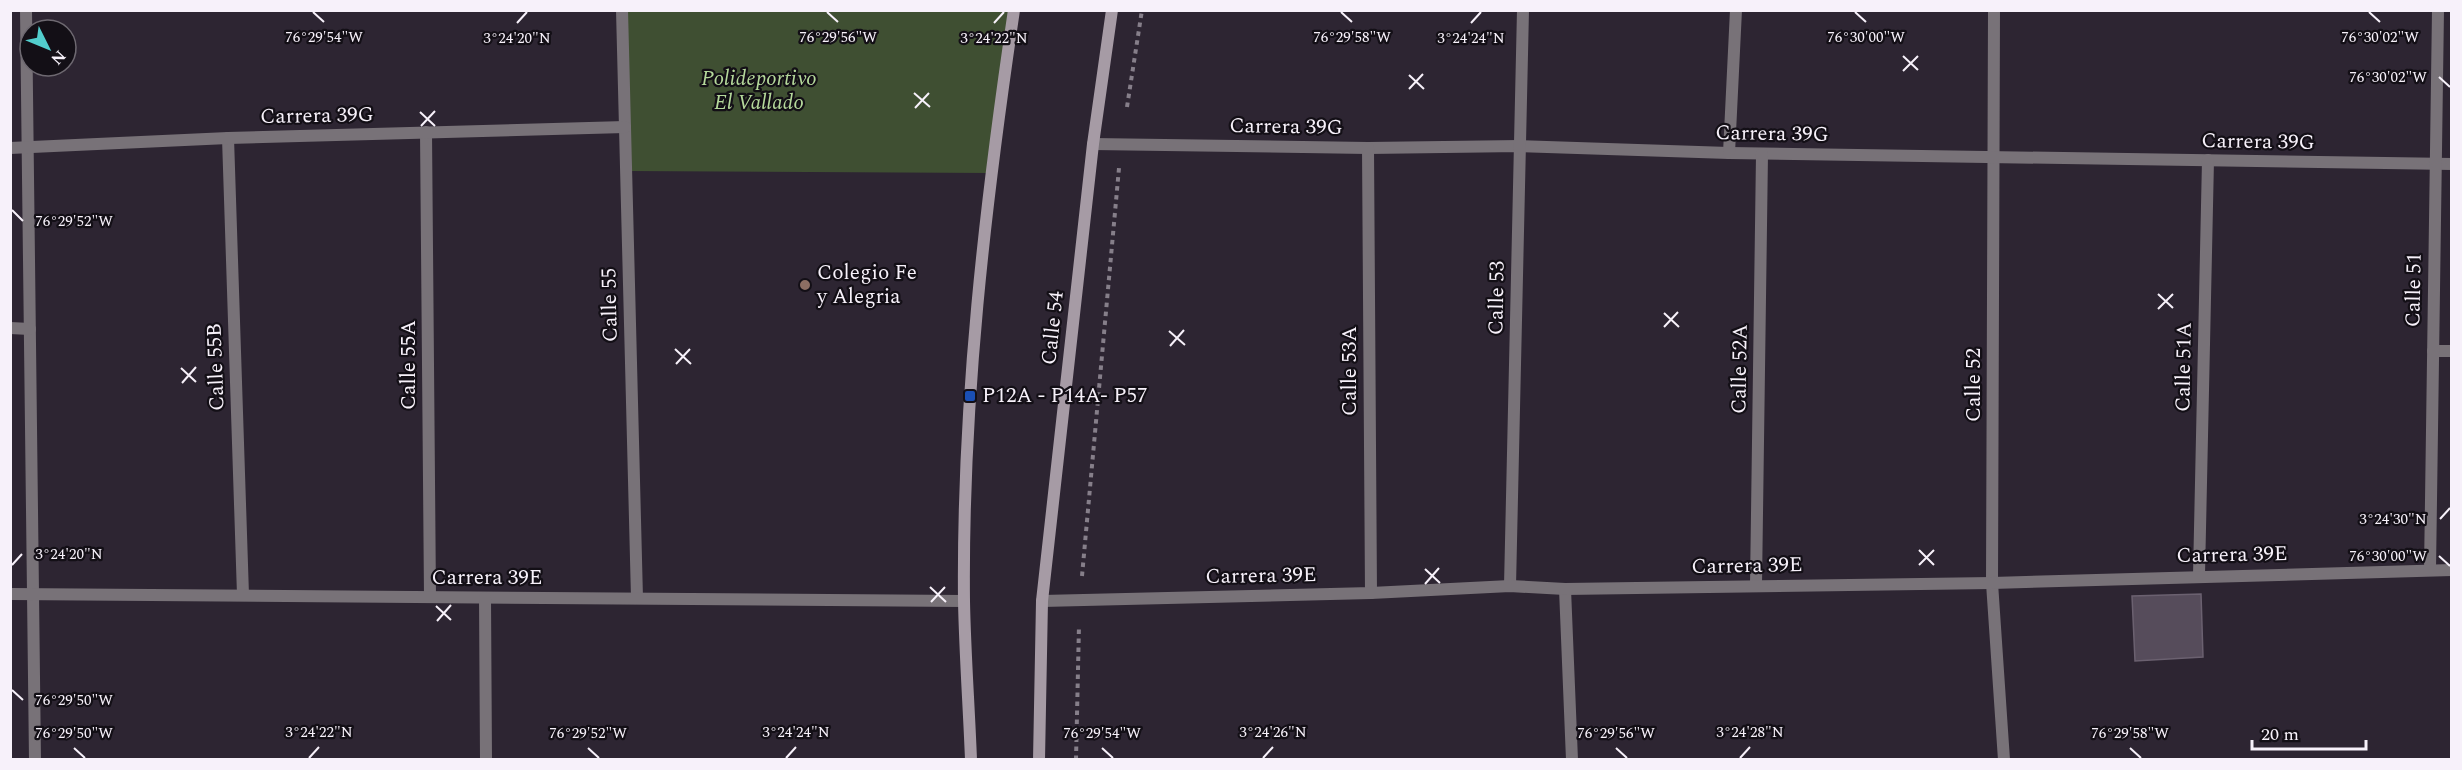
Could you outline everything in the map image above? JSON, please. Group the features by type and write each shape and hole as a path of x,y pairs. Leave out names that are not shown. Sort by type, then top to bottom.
{"main road":[{"path":"971,759 964,601 970,396 990,173 1014,10"},
{"name":"Calle 54","path":"1039,759 1042,601 1093,144 1112,10"}],"street":[{"path":"26,10 35,759"},
{"name":"Calle 55","path":"622,10 637,598"},
{"name":"Calle 53","path":"1510,586 1523,10"},
{"path":"1729,153 1736,10"},
{"name":"Calle 52","path":"1994,10 1992,583 2004,759"},
{"name":"Calle 51","path":"2430,570 2438,10"},
{"name":"Carrera 39G","path":"10,147 228,138 625,127"},
{"name":"Calle 55A","path":"426,132 430,597"},
{"name":"Calle 55B","path":"228,138 243,596"},
{"name":"Carrera 39G","path":"1093,144 1368,148 1520,146 1762,154 2451,164"},
{"name":"Calle 53A","path":"1368,148 1371,593"},
{"name":"Calle 52A","path":"1756,585 1762,154"},
{"name":"Calle 51A","path":"2199,575 2208,160"},
{"path":"10,328 30,329"},
{"path":"2433,351 2451,351"},
{"name":"Carrera 39E","path":"1042,601 1371,593 1510,586 1565,589 1992,583 2199,575 2451,570"},
{"path":"1565,589 1572,759"},
{"name":"Carrera 39E","path":"10,594 964,601"},
{"path":"485,597 486,759"}],"path":[{"path":"1076,759 1080,600 1122,144 1142,10"}],"green space":[{"name":"Polideportivo El Vallado","path":"622,11 1014,11 990,173 626,171"}],"building":[{"path":"2201,594 2203,657 2135,661 2132,596"}],"place":[{"name":"Colegio Fe y Alegria","path":"805,285"},
{"name":"P12A - P14A- P57","path":"970,396"}]}
